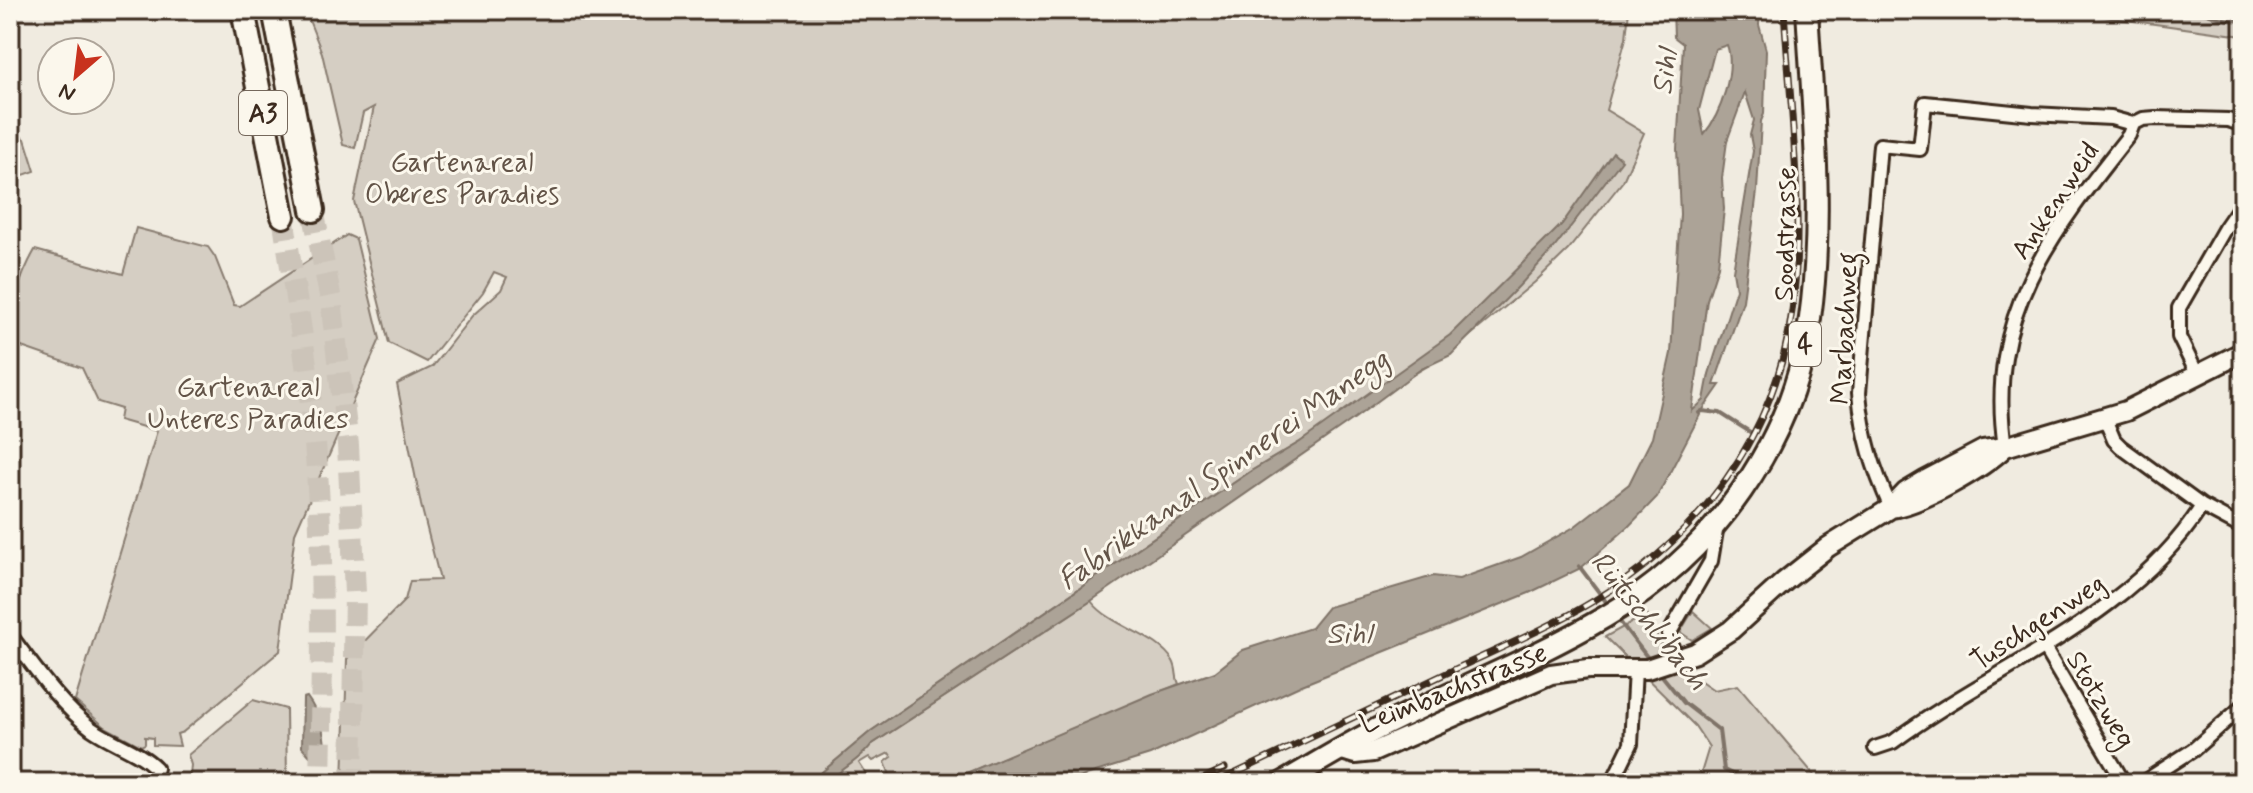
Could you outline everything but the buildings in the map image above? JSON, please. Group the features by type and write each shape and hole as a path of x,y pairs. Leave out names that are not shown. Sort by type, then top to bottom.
{"highway":[{"name":"A3","path":"243,10 283,216"},
{"name":"A3","path":"274,10 313,210"}],"main road":[{"name":"Soodstrasse","path":"1342,750 1390,722 1610,614 1667,572 1718,523 1765,454 1792,393 1810,322 1817,242 1807,10"},
{"name":"Leimbachstrasse","path":"1282,783 1342,750"}],"street":[{"name":"Marbachweg","path":"1891,508 1869,456 1859,393 1880,145 1920,149 1925,103 2111,118 2133,124"},
{"path":"2133,124 2155,118 2228,120 2243,125"},
{"name":"Ankenweid","path":"2005,447 2000,413 2002,379 2017,307 2046,247 2080,197 2129,135 2133,124"},
{"path":"2197,374 2179,337 2179,308 2243,202"},
{"name":"Leimbachstrasse","path":"1342,750 1355,754 1373,752 1551,674 1588,669 1641,669 1670,663 1719,639 1828,547 1891,508 1906,492 1926,480 1983,450 2005,447 2126,411 2243,352"},
{"path":"2105,419 2114,440 2121,447 2202,506 2243,528"},
{"name":"Tuschgenweg","path":"1875,748 1893,742 2123,595 2170,550 2202,506"},
{"path":"1670,663 1669,634 1713,556 1718,523"},
{"path":"10,635 71,711 113,743 145,758 156,768 152,783"},
{"name":"Stotzweg","path":"2043,646 2120,776"},
{"path":"1612,783 1631,744 1641,669"},
{"path":"2142,783 2193,750 2243,706"}],"green space":[{"name":"Gartenareal Oberes Paradies","path":"305,10 1629,10 1626,38 1606,110 1644,133 1623,181 1568,250 1535,282 1448,354 1251,471 871,731 809,783 343,783 347,659 405,600 410,581 440,580 421,505 397,384 432,367 472,316 501,290 507,277 494,272 483,292 427,362 389,343 354,201 374,107 363,113 355,148 343,145 322,53"},
{"path":"2053,10 2243,10 2243,36"},
{"path":"10,130 25,139 35,171 18,177 10,171"},
{"name":"Gartenareal Unteres Paradies","path":"136,228 208,247 234,305 240,306 347,235 356,239 380,339 295,533 280,651 177,734 180,746 153,745 153,738 145,737 145,744 141,746 105,727 75,701 157,431 119,420 121,409 98,402 82,368 10,343 16,295 35,250 123,274"},
{"path":"1091,601 1110,618 1146,637 1166,652 1175,664 1179,684 943,783 893,783 885,762 892,757 889,753 873,761 869,757 859,763 869,783 826,783 871,745"},
{"path":"1693,611 1712,628 1692,640 1680,632"},
{"path":"1647,614 1667,658 1714,690 1738,685 1821,783 1698,783 1709,747 1695,726 1605,637"},
{"path":"253,700 286,709 287,781 306,783 167,783 190,775 188,755"}],"water":[{"name":"Sihl","path":"1673,10 1760,10 1759,25 1766,50 1757,191 1743,301 1714,385 1720,385 1702,411 1657,497 1628,527 1581,568 1529,593 1302,685 1150,755 1086,775 1071,783 943,783 1152,694 1215,672 1243,650 1311,628 1328,607 1433,576 1459,579 1521,557 1574,527 1629,484 1652,438 1671,353 1680,214 1677,149 1683,44 1674,37","holes":["1727,45 1730,67 1725,91 1716,115 1704,134 1699,110 1715,49","1745,92 1754,120 1750,135 1753,151 1733,271 1736,289 1704,400 1692,411 1707,300 1718,266 1727,141"]},
{"path":"1613,152 1622,160 1554,248 1451,355 1421,369 1091,601 871,745 826,783 809,783 871,731 1251,471 1300,442 1450,335 1562,224"},
{"path":"307,697 321,726 325,743 323,758 310,756 302,747 303,698"}],"waterway":[{"path":"2198,10 2226,19 2243,20"},
{"path":"1699,413 1720,413 1750,432"},
{"name":"Rütschlibach","path":"1579,566 1610,607"},
{"name":"Rütschlibach","path":"1617,618 1651,662"},
{"name":"Rütschlibach","path":"1659,672 1684,703 1719,730 1724,770 1750,783"}],"tunnel":[{"path":"313,210 331,300 348,445 355,593 352,783"},
{"path":"283,216 315,439 322,588 320,783"}],"railway":[{"path":"1215,783 1542,629 1595,600 1633,575 1668,546 1727,478 1750,440 1769,399 1783,356 1792,311 1797,200 1784,10"},
{"path":"1194,783 1225,768"}],"water label":[{"name":"Fabrikkanal Spinnerei Manegg","path":"1223,469"}]}
